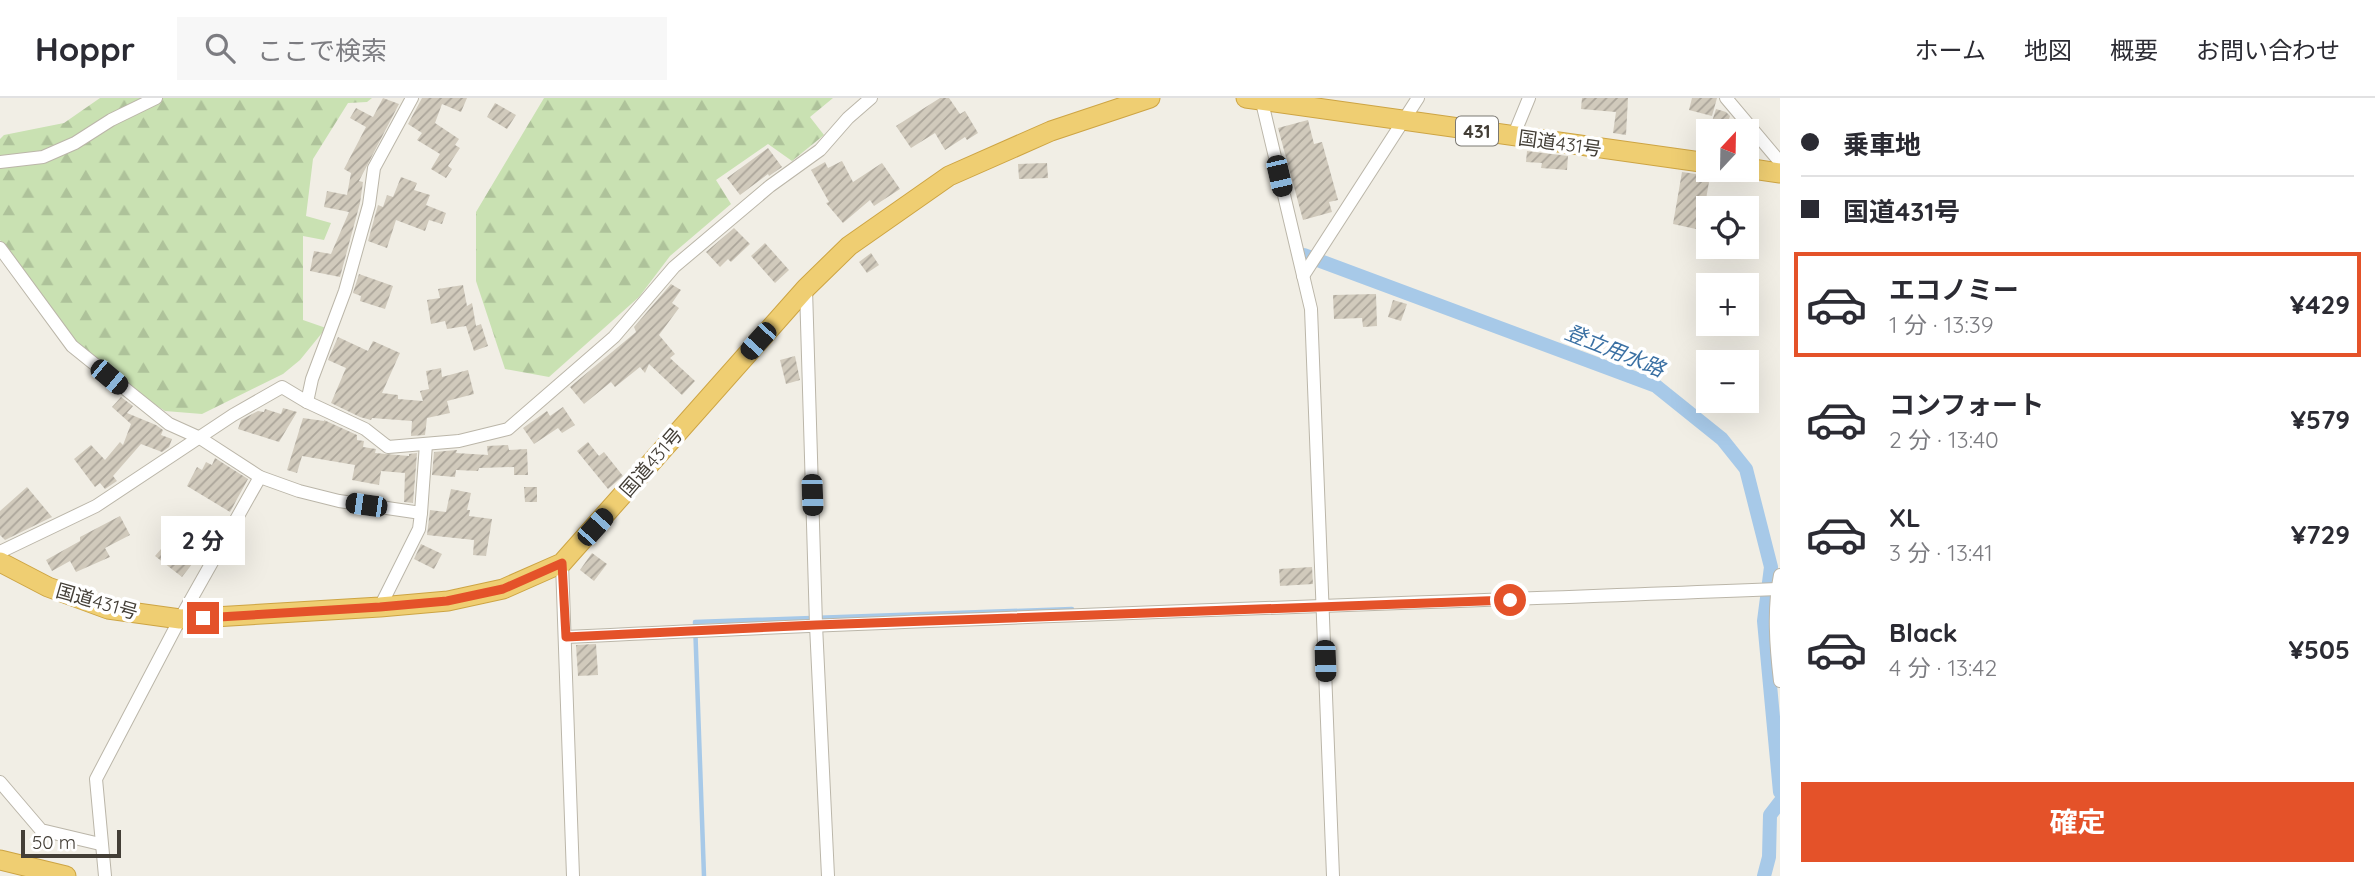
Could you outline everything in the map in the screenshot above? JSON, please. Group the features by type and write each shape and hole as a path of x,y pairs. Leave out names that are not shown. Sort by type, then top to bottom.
{"highway":[{"name":"国道431号","path":"0,562 48,587 108,609 180,619 447,601 503,589 562,563 806,288 849,246 949,176 1051,131 1150,98"},
{"name":"国道431号","path":"1256,99 1696,161"},
{"path":"1759,170 1780,173"},
{"path":"0,860 66,876"}],"street":[{"path":"0,162 43,157 75,143 111,120 156,98"},
{"path":"307,402 312,379 345,291 369,205 374,167 412,98"},
{"path":"0,552 96,506 233,415 282,387 365,429 387,447 458,441 508,429 614,337 674,267 770,186 820,150 848,118 871,98"},
{"path":"1303,276 1418,98"},
{"path":"1513,136 1529,98"},
{"path":"1256,99 1311,309 1333,876"},
{"path":"1729,99 1780,162"},
{"path":"0,248 72,346 169,424 200,438 260,477 299,491 339,501 421,513"},
{"path":"806,288 816,625 828,876"},
{"path":"380,607 419,528 426,444"},
{"path":"105,876 96,779 180,619 260,477"},
{"path":"562,563 572,876"},
{"path":"1780,575 1777,589 1776,651 1780,681"},
{"path":"566,637 1777,589"},
{"path":"0,782 41,830 100,844"}],"green space":[{"path":"100,98 372,98 367,102 348,103 313,159 306,216 331,223 324,240 303,236 303,320 326,328 300,360 283,374 202,414 165,411 94,365 0,240 0,139 4,135 64,123"},
{"path":"544,98 833,98 810,117 824,135 792,161 768,144 716,180 731,204 670,256 639,297 549,377 505,369 476,281 476,212"}],"building":[{"path":"383,98 399,104 359,181 363,182 360,203 340,277 310,271 314,251 331,254 349,212 324,207 327,191 347,195 351,173 344,169 366,127 350,118 356,108 373,117"},
{"path":"422,98 467,98 461,112 442,104 435,123 459,139 455,145 460,148 448,166 452,169 446,178 431,169 440,154 417,140 422,133 408,124"},
{"path":"940,98 949,98 960,114 965,111 978,133 967,140 965,137 945,150 935,133 911,148 896,126"},
{"path":"1582,98 1628,98 1626,135 1613,133 1616,112 1581,109"},
{"path":"1692,98 1717,98 1712,116 1689,110"},
{"path":"495,103 516,115 507,129 487,117"},
{"path":"1716,109 1730,116 1729,119 1713,119"},
{"path":"1308,120 1314,144 1322,142 1338,200 1329,202 1332,212 1303,220 1278,128"},
{"path":"768,148 782,167 740,195 727,178"},
{"path":"1527,151 1568,156 1567,170 1541,168 1542,163 1526,162"},
{"path":"842,161 853,182 882,163 900,189 874,206 870,200 843,223 826,203 829,202 811,170 825,162 828,168"},
{"path":"1047,163 1048,178 1019,179 1018,164"},
{"path":"1682,172 1696,174 1696,182 1709,182 1707,196 1696,196 1696,229 1673,224"},
{"path":"401,177 417,183 414,190 430,195 426,205 446,213 442,224 429,220 425,231 396,220 387,248 368,241 378,205 383,207 387,195 393,197"},
{"path":"734,228 750,244 731,262 728,259 720,267 706,252"},
{"path":"765,243 789,270 775,283 751,256"},
{"path":"871,253 879,265 867,273 859,262"},
{"path":"359,274 393,286 385,309 360,301 361,296 353,293"},
{"path":"671,284 681,290 672,303 679,308 659,335 675,354 670,358 695,381 682,395 649,364 645,373 640,367 615,387 611,382 584,404 570,387 636,332 634,327"},
{"path":"463,285 467,306 472,303 476,326 481,324 488,346 474,351 466,326 447,329 445,321 431,324 427,300 440,298 438,289"},
{"path":"1376,294 1377,326 1363,327 1362,318 1334,319 1333,295"},
{"path":"1393,300 1407,304 1401,321 1388,317"},
{"path":"338,337 368,351 373,341 400,353 382,393 398,395 398,399 423,401 420,391 429,389 426,371 441,368 442,377 468,370 474,394 447,401 450,413 427,418 425,435 411,436 412,421 371,420 360,417 331,403 346,368 328,360"},
{"path":"795,356 800,380 786,384 780,360"},
{"path":"121,397 133,406 127,413 156,425 163,430 161,435 172,439 169,447 162,452 141,444 113,476 117,481 105,489 100,483 95,487 74,459 91,445 105,460 120,442 123,445 131,424 112,407"},
{"path":"563,407 575,425 562,433 558,428 534,444 523,428 547,411 550,416"},
{"path":"283,408 297,412 279,442 238,429 241,420 258,411 264,412 265,409 281,414"},
{"path":"303,418 324,420 357,435 357,440 364,441 363,447 376,449 375,453 409,456 417,453 413,503 404,502 405,473 381,471 379,485 352,480 355,465 302,456 297,473 287,470"},
{"path":"588,442 599,456 604,452 623,476 608,489 577,451"},
{"path":"508,445 509,450 527,449 528,475 514,475 514,467 479,468 478,471 456,470 455,477 432,475 434,452 457,450 456,453 488,455 487,446"},
{"path":"215,458 248,479 230,512 187,486 197,467 202,470 206,462 212,465"},
{"path":"27,487 52,517 5,540 0,535 0,511"},
{"path":"524,487 537,487 537,502 525,502"},
{"path":"451,489 471,493 467,510 470,510 469,516 492,519 486,556 473,555 474,540 427,535 430,510 446,512"},
{"path":"120,516 130,535 105,548 110,557 76,572 70,561 52,571 46,560 80,541 80,537"},
{"path":"167,542 183,554 185,551 196,559 182,577 155,556"},
{"path":"421,544 442,554 434,569 414,559"},
{"path":"592,553 607,564 594,581 580,570"},
{"path":"1312,567 1313,584 1280,586 1279,569"},
{"path":"596,644 598,675 578,676 576,645"}],"waterway":[{"name":"登立用水路","path":"1304,255 1656,386 1722,439 1746,469 1771,567 1764,621 1780,792"},
{"path":"704,876 695,622 1072,609"},
{"name":"登立用水路","path":"1764,876 1769,857 1770,815 1780,802"}],"route":[{"path":"203,618 262,616 447,601 503,589 562,563 566,637 1093,614 1510,600"}]}
